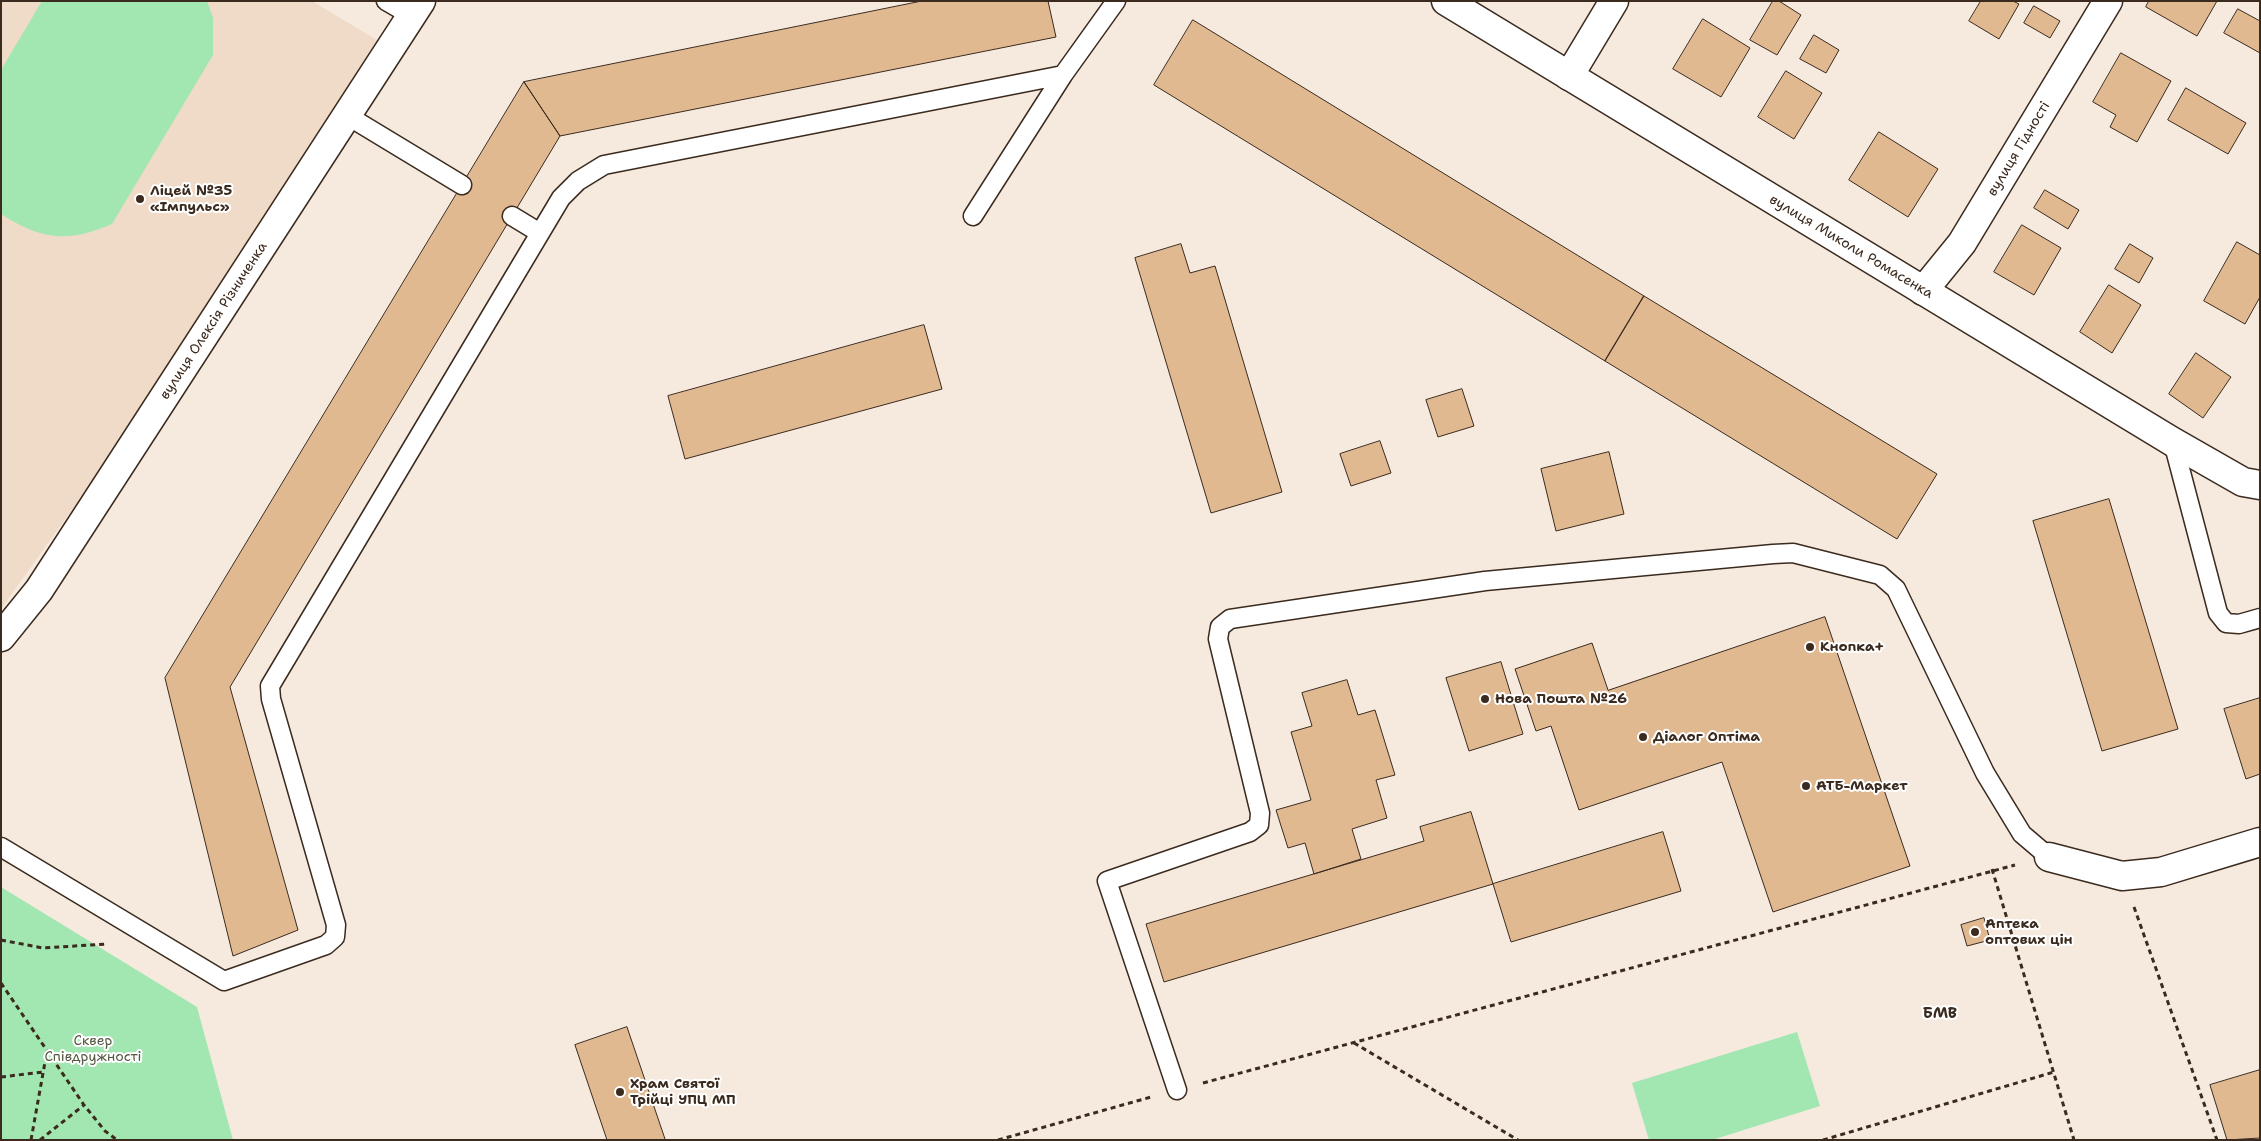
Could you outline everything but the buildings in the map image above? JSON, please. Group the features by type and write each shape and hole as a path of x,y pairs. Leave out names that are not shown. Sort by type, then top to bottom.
{"street":[{"name":"вулиця Миколи Ромасенка","path":"1446,1 2173,442 2243,482 2260,485"},
{"path":"1569,76 1614,1"},
{"name":"вулиця Гідності","path":"1923,291 1962,243 2108,1"},
{"name":"вулиця Олексія Різниченка","path":"1,636 44,582 417,8"},
{"path":"2049,858 2122,876 2162,872 2260,842"}],"lane":[{"path":"386,1 417,8"},
{"path":"973,216 1063,75 1116,1"},
{"path":"1,847 224,981 326,945 335,937 336,926 271,699 270,686 561,198 578,181 604,165 1063,75"},
{"path":"348,116 462,185"},
{"path":"512,216 540,233"},
{"path":"2173,442 2218,613 2226,623 2239,624 2260,618"},
{"path":"1177,1090 1107,881 1250,832 1259,825 1260,813 1218,639 1220,627 1230,619 1486,581 1773,554 1793,553 1880,575 1896,589 1985,773 2022,834 2049,858"}],"path":[{"path":"998,1140 1992,870 2049,858"},
{"path":"1992,870 2074,1140"},
{"path":"2122,876 2217,1140"},
{"path":"1,940 43,948 155,940"},
{"path":"1,983 84,1105 105,1131 117,1140"},
{"path":"1354,1042 1518,1140"},
{"path":"31,1140 47,1050"},
{"path":"1,1077 43,1072"},
{"path":"1824,1140 2054,1072"},
{"path":"40,1140 84,1105"}],"shaded area":[{"name":"Ліцей №35 «Імпульс»","path":"1,1 312,1 380,42 132,426 1,609"}],"green space":[{"path":"42,1 207,1 213,18 213,55 112,224 82,234 68,236 42,234 15,223 1,214 1,70"},
{"name":"Сквер Співдружності","path":"1,887 197,1007 233,1140 1,1140"},
{"path":"1797,1032 1820,1106 1712,1140 1649,1140 1632,1083"}],"place":[{"name":"Ліцей №35 «Імпульс»","path":"140,199"},
{"name":"Кнопка+","path":"1810,647"},
{"name":"Нова Пошта №26","path":"1485,699"},
{"name":"Діалог Оптіма","path":"1643,737"},
{"name":"АТБ-Маркет","path":"1806,786"},
{"name":"Аптека оптових цін","path":"1975,932"},
{"name":"Храм Святої Трійці УПЦ МП","path":"620,1092"}],"district":[{"name":"БМВ","path":"1940,1014"}]}
